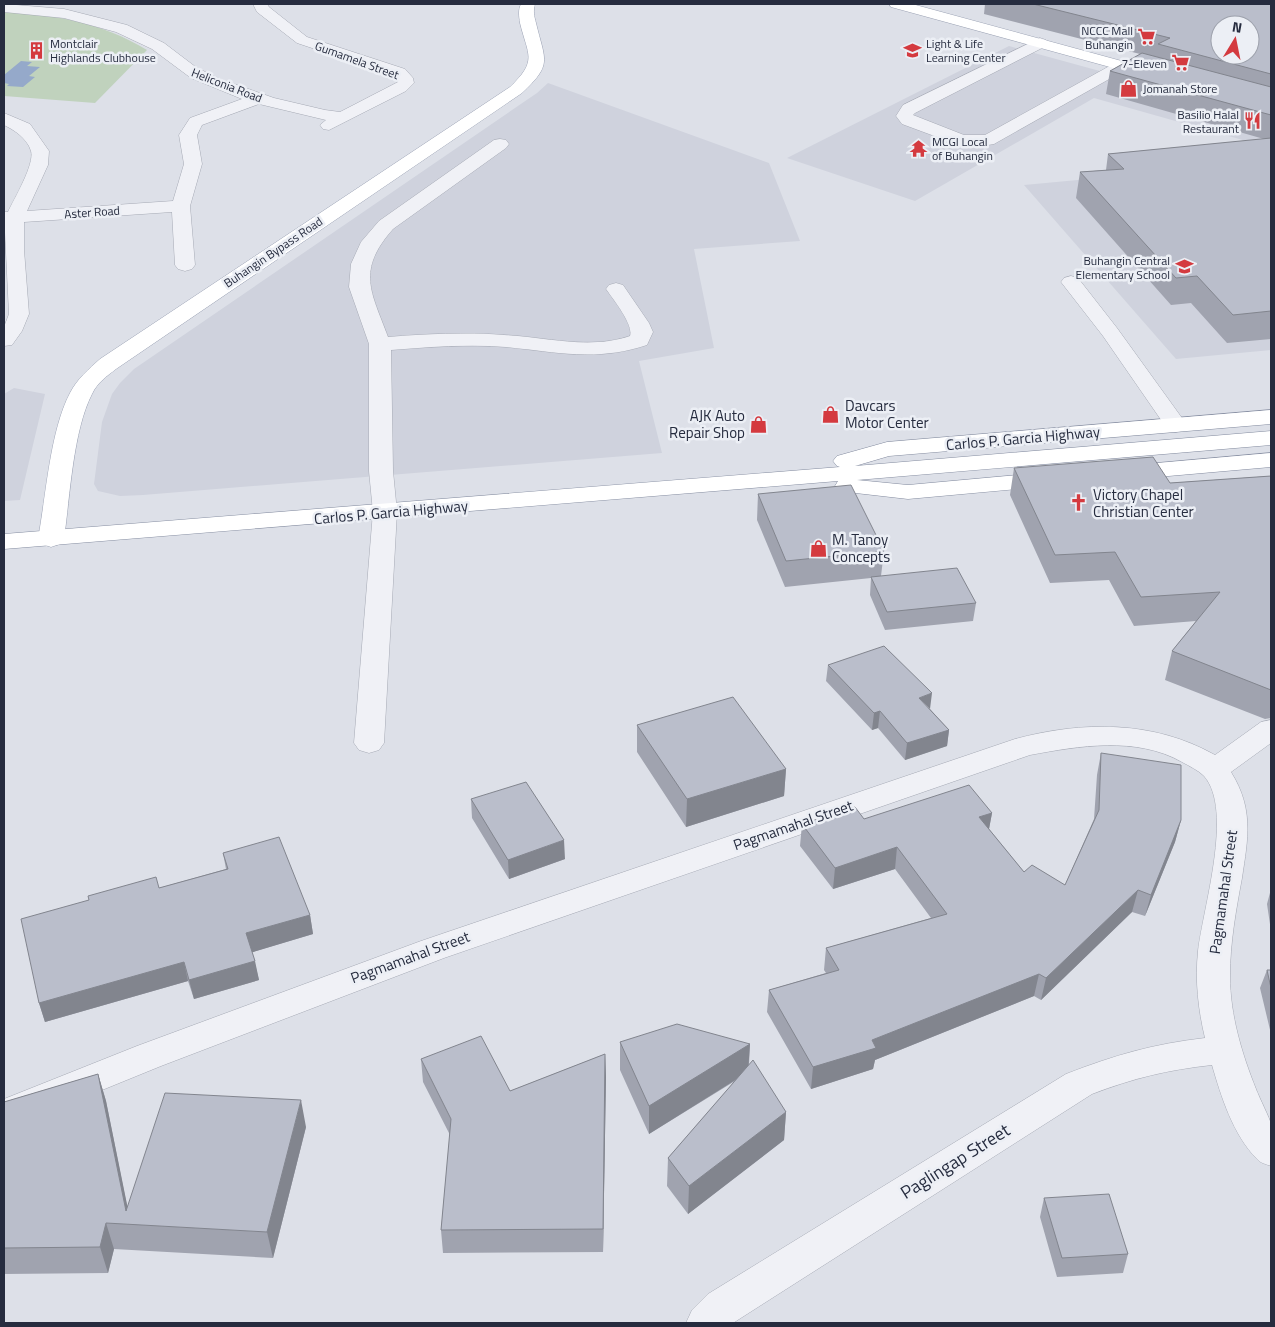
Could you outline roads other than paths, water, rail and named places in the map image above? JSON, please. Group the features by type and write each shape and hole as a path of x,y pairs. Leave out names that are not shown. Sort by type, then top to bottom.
{"main road":[{"name":"Buhangin Bypass Road","path":"51,539 69,424 81,393 91,379 108,364 516,90 535,70 538,61 526,15 528,4"},
{"path":"896,4 1169,78"},
{"name":"Carlos P. Garcia Highway","path":"778,479 887,449 1271,417"},
{"name":"Carlos P. Garcia Highway","path":"4,542 1271,438"},
{"path":"1104,475 1271,460"},
{"name":"Carlos P. Garcia Highway","path":"778,479 908,492 1075,477"}],"street":[{"name":"Gumamela Street","path":"260,4 262,9 302,40 399,72 405,78 406,83 400,88 336,122"},
{"name":"Heliconia Road","path":"4,8 79,16 121,29 158,46 185,69 260,98 336,122"},
{"path":"1040,43 914,107 905,112 904,116 908,120 962,140 988,140 1122,66"},
{"path":"185,265 181,206 193,164 188,135 196,122 260,98"},
{"path":"4,118 24,128 40,151 39,165 9,218 14,250 19,314 15,327 4,340"},
{"path":"369,743 385,512 381,472 380,344 359,287 361,264 371,242 386,225 500,144"},
{"name":"Aster Road","path":"9,218 181,206"},
{"path":"1071,282 1110,332 1176,425"},
{"path":"380,344 446,339 489,340 606,349 627,345 639,340 642,332 639,323 616,289"},
{"path":"1215,769 1271,729"},
{"name":"Pagmamahal Street","path":"4,1115 166,1049 359,975 587,894 1025,746 1092,736 1131,737 1163,743 1192,754 1215,769 1227,791 1232,814 1233,840 1215,945 1213,979 1216,1009 1226,1049 1251,1120 1271,1150"},
{"name":"Paglingap Street","path":"706,1323 722,1307 1079,1084 1123,1067 1170,1056 1226,1049"}],"water":[{"path":"21,61 32,62 27,66 40,67 29,76 35,77 23,87 7,86 9,84 4,83 4,75"}],"place":[{"name":"NCCC Mall Buhangin","path":"1147,37"},
{"name":"Montclair Highlands Clubhouse","path":"36,50"},
{"name":"Light & Life Learning Center","path":"912,50"},
{"name":"7-Eleven","path":"1181,63"},
{"name":"Jomanah Store","path":"1129,88"},
{"name":"Basilio Halal Restaurant","path":"1253,121"},
{"name":"MCGI Local of Buhangin","path":"918,148"},
{"name":"Buhangin Central Elementary School","path":"1184,267"},
{"name":"Davcars Motor Center","path":"831,414"},
{"name":"AJK Auto Repair Shop","path":"759,424"},
{"name":"Victory Chapel Christian Center","path":"1079,503"},
{"name":"M. Tanoy Concepts","path":"818,548"}]}
